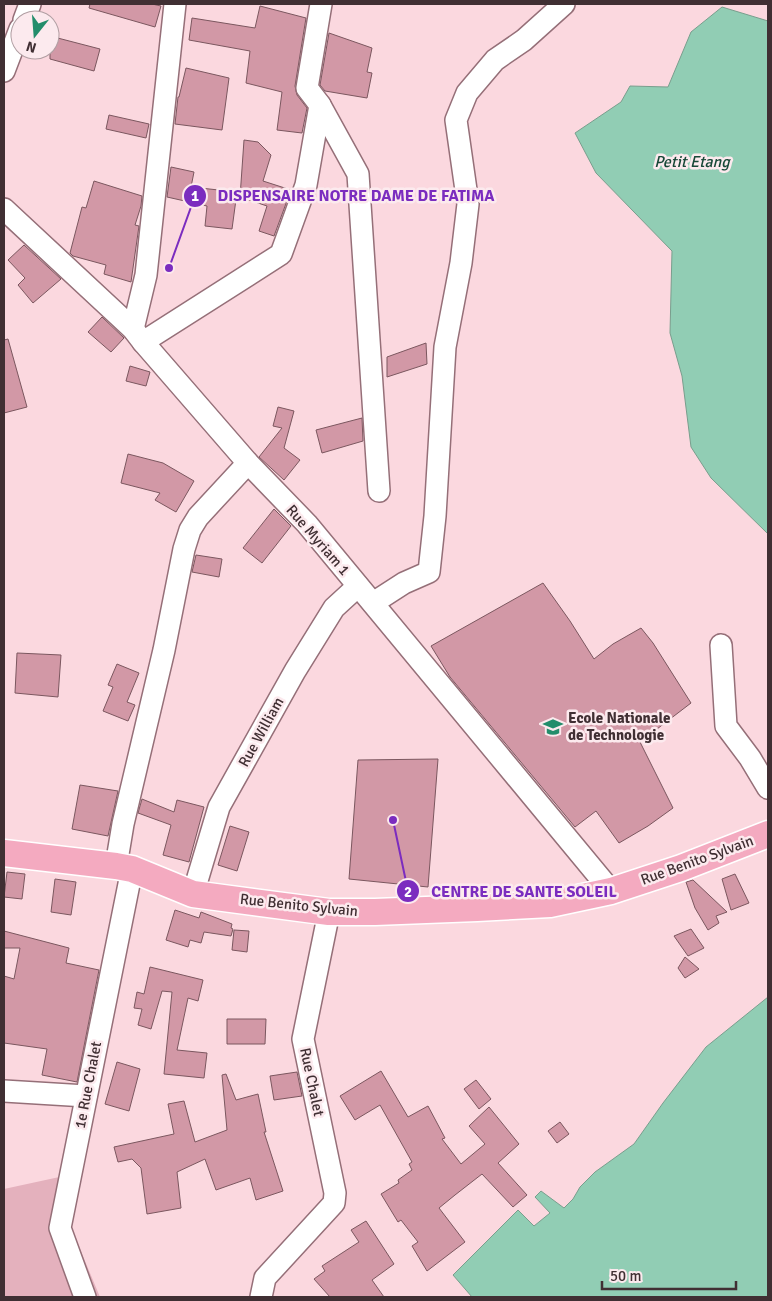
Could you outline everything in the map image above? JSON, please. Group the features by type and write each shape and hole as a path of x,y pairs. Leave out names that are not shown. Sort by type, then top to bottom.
{"main road":[{"name":"Rue Benito Sylvain","path":"4,853 124,868 193,894 329,912 375,912 550,904 611,891 681,868 768,834"}],"street":[{"path":"138,336 175,4"},
{"path":"321,4 307,88 320,105 358,174 379,491"},
{"path":"373,604 404,583 429,572 435,516 445,347 461,263 468,204 456,120 468,93 495,60 524,40 564,4"},
{"path":"4,71 10,56"},
{"path":"138,336 281,254 306,185 320,105"},
{"name":"Rue Myriam 1","path":"4,209 138,336 248,463 307,524 611,891"},
{"name":"1e Rue Chalet","path":"85,1297 60,1228 86,1096 124,868 123,824 164,650 184,549 190,530 198,518 248,463"},
{"name":"Rue William","path":"193,894 219,806 295,671 334,608 358,586"},
{"path":"721,645 726,726 750,758 768,788"},
{"name":"Rue Chalet","path":"261,1297 265,1278 334,1203 335,1193 303,1039 329,912"},
{"path":"4,1091 86,1096"}],"shaded area":[{"path":"64,1176 62,1206 100,1297 4,1297 4,1189"}],"water":[{"name":"Petit Etang","path":"722,7 768,21 768,534 711,478 691,447 682,376 670,333 672,251 596,173 575,133 621,102 630,86 668,87 691,32"},
{"path":"768,997 768,1297 472,1297 453,1275 518,1210 534,1226 550,1213 535,1197 541,1191 564,1208 573,1199 580,1187 595,1172 634,1144 706,1047"}],"building":[{"path":"90,4 152,4 161,6 155,27 89,8"},
{"path":"260,6 306,18 295,86 297,95 307,108 302,133 277,130 282,92 246,83 250,51 189,40 192,18 255,28"},
{"path":"329,33 372,48 367,72 372,73 367,98 325,91 320,85"},
{"path":"60,39 100,49 94,71 54,60 60,60"},
{"path":"186,68 229,78 222,130 175,124 178,97"},
{"path":"109,115 149,124 146,138 106,129"},
{"path":"244,140 258,142 271,155 263,181 291,190 274,236 259,231 267,206 240,197"},
{"path":"171,167 194,172 191,187 237,192 232,229 205,226 207,206 167,197"},
{"path":"94,181 142,196 135,225 139,226 131,282 104,274 106,265 73,256 70,253 82,207 86,208"},
{"path":"24,245 61,279 33,303 18,285 25,278 8,260"},
{"path":"102,317 124,338 111,352 88,332"},
{"path":"8,339 27,407 4,413 4,340"},
{"path":"426,343 427,364 387,377 387,357"},
{"path":"130,366 150,372 146,386 126,381"},
{"path":"278,407 294,411 284,448 300,460 284,480 259,457 282,428 273,426"},
{"path":"362,418 363,441 322,453 316,430"},
{"path":"128,454 163,463 194,481 176,512 155,500 160,493 121,483"},
{"path":"274,509 291,526 262,563 243,548"},
{"path":"196,555 222,559 219,577 192,572"},
{"path":"543,583 594,659 613,644 641,628 653,643 691,703 640,742 673,808 648,826 619,843 596,811 575,827 450,677 431,646"},
{"path":"17,653 61,655 58,697 15,693"},
{"path":"117,664 139,673 127,702 135,705 128,721 103,711 113,687 108,685"},
{"path":"438,759 428,887 349,879 358,760"},
{"path":"80,785 118,791 108,836 72,829"},
{"path":"142,799 174,812 177,800 204,807 189,862 163,855 171,825 138,813"},
{"path":"230,826 249,832 237,871 218,865"},
{"path":"7,872 25,874 22,899 4,897"},
{"path":"735,874 749,903 731,910 722,879"},
{"path":"55,879 76,882 71,915 51,912"},
{"path":"693,880 727,912 716,916 719,923 708,930 695,908 686,882"},
{"path":"175,910 199,918 201,912 232,924 231,936 204,932 201,943 190,940 188,947 166,940"},
{"path":"691,929 704,948 688,956 674,936"},
{"path":"234,930 249,931 247,952 232,950"},
{"path":"4,931 69,948 66,963 99,970 77,1082 42,1075 47,1049 4,1043 4,976 14,979 20,948 4,948"},
{"path":"685,957 699,969 685,978 678,968"},
{"path":"150,967 203,980 198,1001 188,998 177,1050 207,1053 204,1078 164,1074 172,992 162,991 151,1029 138,1025 142,1009 134,1008 137,992 144,994"},
{"path":"227,1019 266,1019 265,1044 227,1044"},
{"path":"117,1062 140,1069 129,1111 105,1104"},
{"path":"381,1071 408,1117 428,1106 445,1138 442,1139 461,1164 485,1144 469,1126 489,1107 519,1144 498,1163 527,1195 513,1207 482,1174 439,1208 465,1242 427,1271 412,1246 418,1242 401,1220 398,1222 381,1194 399,1183 398,1180 412,1170 409,1164 412,1162 380,1105 355,1120 340,1096"},
{"path":"297,1072 302,1096 274,1100 270,1076"},
{"path":"226,1074 236,1100 258,1094 266,1132 264,1132 283,1191 256,1200 250,1178 216,1190 205,1159 177,1172 181,1208 147,1214 141,1168 132,1159 118,1162 114,1147 174,1134 168,1104 184,1101 195,1142 227,1130 222,1075"},
{"path":"476,1080 491,1099 479,1109 464,1089"},
{"path":"560,1122 569,1134 557,1143 548,1131"},
{"path":"366,1221 394,1264 372,1280 384,1297 330,1297 314,1279 325,1271 322,1266 359,1242 351,1230"}],"place":[{"name":"DISPENSAIRE NOTRE DAME DE FATIMA","path":"169,268"},
{"name":"Ecole Nationale de Technologie","path":"553,727"},
{"name":"CENTRE DE SANTE SOLEIL","path":"393,820"}]}
